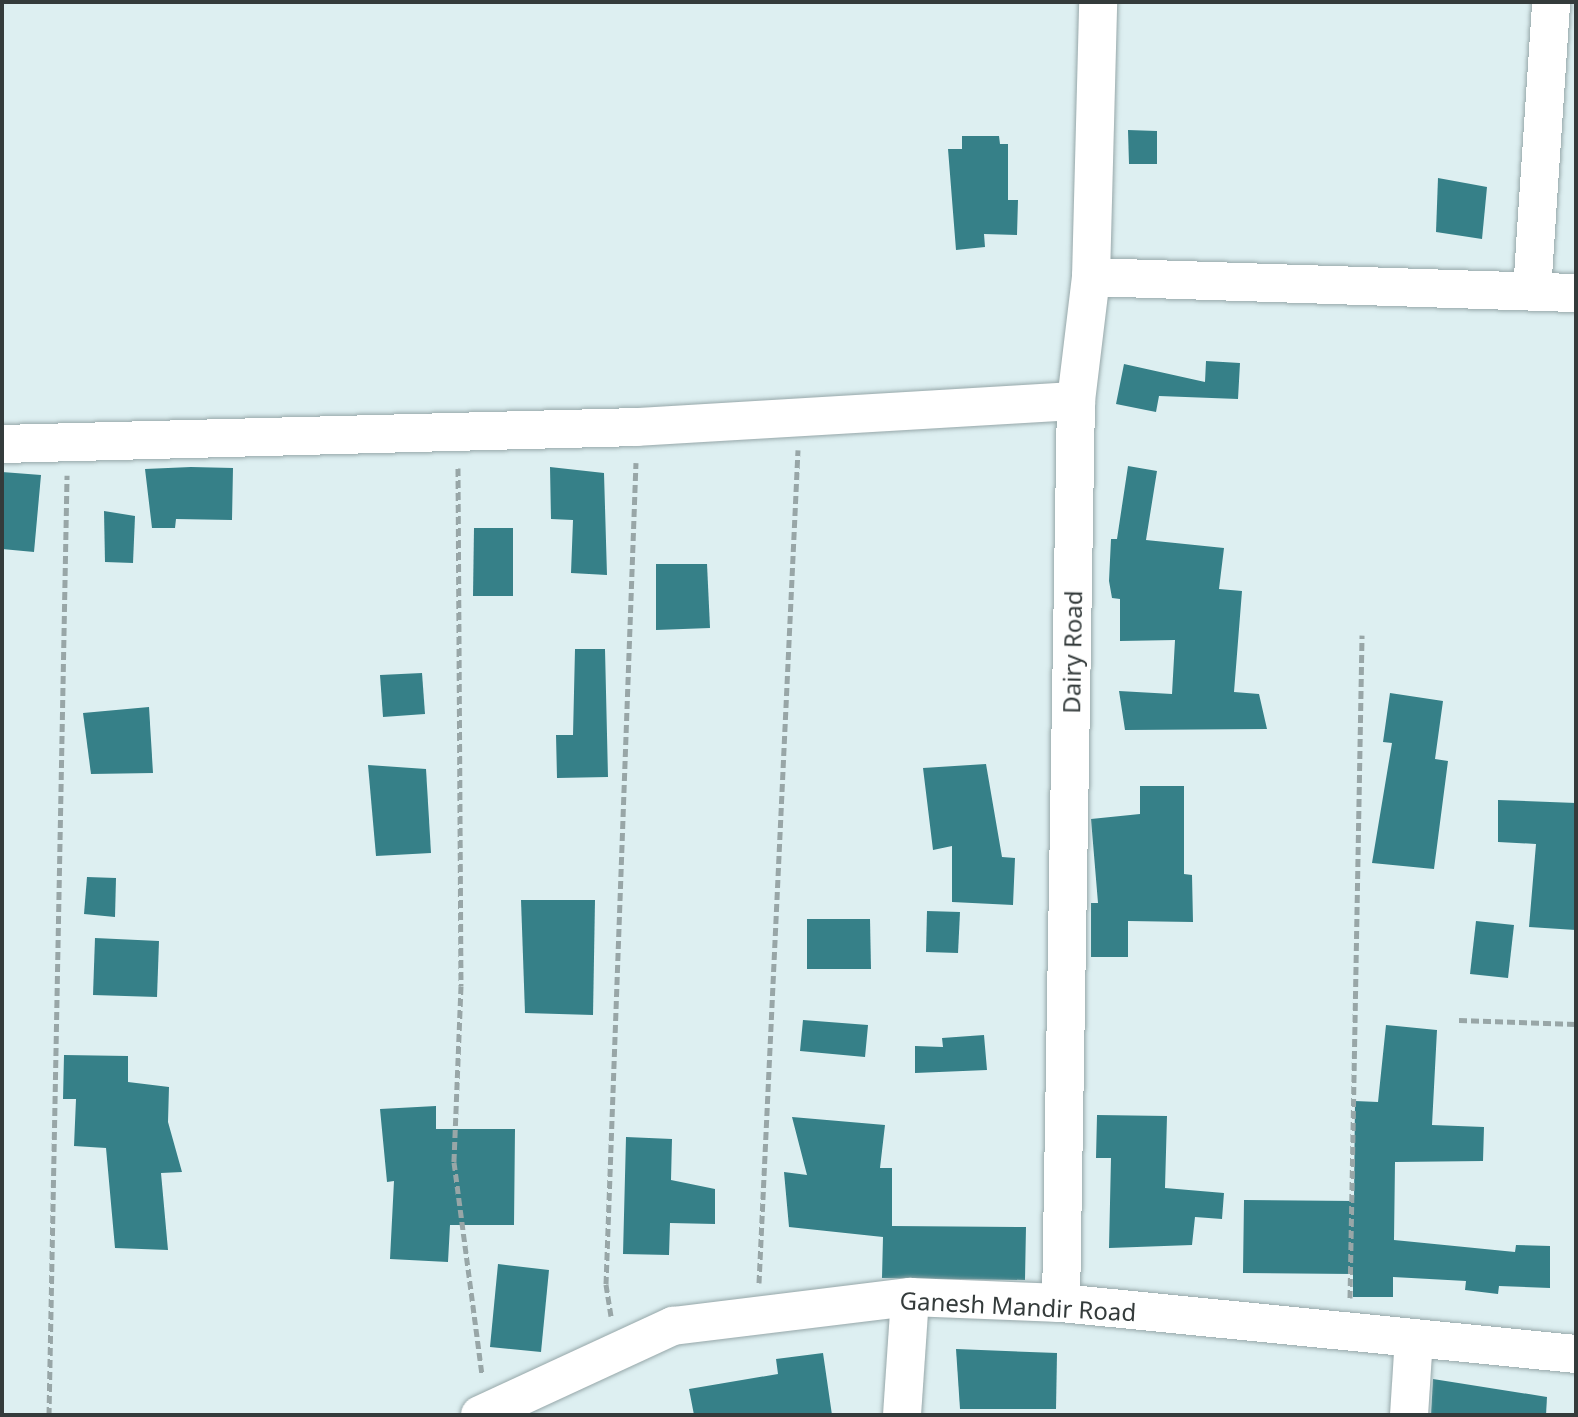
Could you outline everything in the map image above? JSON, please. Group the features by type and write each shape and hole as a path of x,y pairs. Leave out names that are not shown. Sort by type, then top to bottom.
{"street":[{"name":"Dairy Road","path":"1061,1303 1076,401 1091,277 1098,2"},
{"path":"1532,291 1551,2"},
{"path":"1091,277 1576,293"},
{"path":"2,444 458,427 637,427 799,413 1076,401"},
{"path":"902,1415 910,1297"},
{"name":"Ganesh Mandir Road","path":"484,1414 552,1398 616,1353 673,1326 910,1297 1061,1303 1576,1354"},
{"path":"1409,1415 1414,1338"}],"path":[{"path":"758,1316 799,413"},
{"path":"458,427 461,986 454,1162 484,1414"},
{"path":"616,1353 606,1284 637,427"},
{"path":"49,1415 68,442"},
{"path":"1349,1331 1362,635"},
{"path":"1459,1020 1576,1024"}],"building":[{"path":"1128,130 1157,131 1157,164 1129,164"},
{"path":"962,136 999,136 1000,144 1008,144 1008,200 1018,200 1017,235 984,234 985,247 956,250 948,149 962,149"},
{"path":"1438,178 1487,187 1482,239 1436,232"},
{"path":"1206,361 1240,363 1238,399 1159,396 1156,412 1116,404 1124,364 1205,382"},
{"path":"1128,466 1157,471 1146,540 1224,548 1219,589 1242,591 1234,692 1259,694 1267,729 1125,730 1119,691 1172,694 1175,640 1120,641 1120,599 1112,598 1109,581 1111,539 1117,539"},
{"path":"550,467 604,473 607,575 571,573 573,520 551,519"},
{"path":"233,468 232,520 176,519 175,528 152,528 145,469"},
{"path":"2,472 41,475 34,552 2,549"},
{"path":"104,511 135,516 133,563 105,562"},
{"path":"474,528 513,528 513,596 473,596"},
{"path":"656,564 707,564 710,628 656,630"},
{"path":"575,649 605,649 608,777 557,778 556,735 573,735"},
{"path":"422,673 425,714 383,717 380,675"},
{"path":"1390,693 1443,701 1435,759 1448,761 1434,869 1372,863 1392,743 1383,742"},
{"path":"149,707 153,773 91,774 83,713"},
{"path":"986,764 1002,857 1015,858 1013,905 952,902 952,846 933,850 923,768"},
{"path":"368,765 426,769 431,853 376,856"},
{"path":"1140,786 1184,786 1184,874 1192,875 1193,922 1128,921 1128,957 1091,957 1091,903 1098,903 1091,819 1140,814"},
{"path":"1498,800 1576,803 1576,930 1529,927 1536,844 1498,842"},
{"path":"87,877 116,878 115,917 84,914"},
{"path":"521,900 595,900 593,1015 525,1013"},
{"path":"927,911 960,912 958,953 926,952"},
{"path":"807,919 870,919 871,969 807,969"},
{"path":"1476,921 1514,925 1508,978 1470,974"},
{"path":"95,938 159,941 157,997 93,995"},
{"path":"803,1020 868,1025 865,1057 800,1051"},
{"path":"1386,1025 1437,1030 1432,1125 1484,1127 1483,1161 1395,1162 1394,1240 1515,1252 1516,1245 1550,1246 1550,1288 1499,1286 1498,1294 1465,1290 1466,1281 1393,1277 1393,1297 1353,1297 1353,1274 1243,1273 1244,1200 1354,1201 1355,1101 1378,1102"},
{"path":"984,1035 987,1070 915,1073 915,1046 943,1047 942,1038"},
{"path":"64,1055 128,1056 128,1082 169,1087 168,1122 182,1172 161,1173 168,1250 115,1248 106,1148 74,1146 76,1099 63,1099"},
{"path":"436,1106 436,1129 515,1129 514,1225 450,1225 448,1262 390,1259 394,1181 387,1182 380,1109"},
{"path":"1097,1115 1167,1116 1165,1188 1224,1193 1222,1219 1195,1217 1192,1245 1109,1248 1111,1158 1096,1158"},
{"path":"792,1117 885,1125 880,1168 892,1168 892,1226 1026,1227 1025,1280 882,1278 883,1237 789,1227 784,1172 807,1175"},
{"path":"626,1137 672,1139 671,1180 715,1189 715,1224 670,1223 669,1255 623,1254"},
{"path":"498,1264 549,1270 541,1352 490,1347"},
{"path":"956,1349 1057,1353 1056,1409 960,1409"},
{"path":"823,1353 832,1415 694,1415 689,1389 778,1374 776,1359"},
{"path":"1433,1379 1547,1397 1546,1415 1431,1415"}]}
